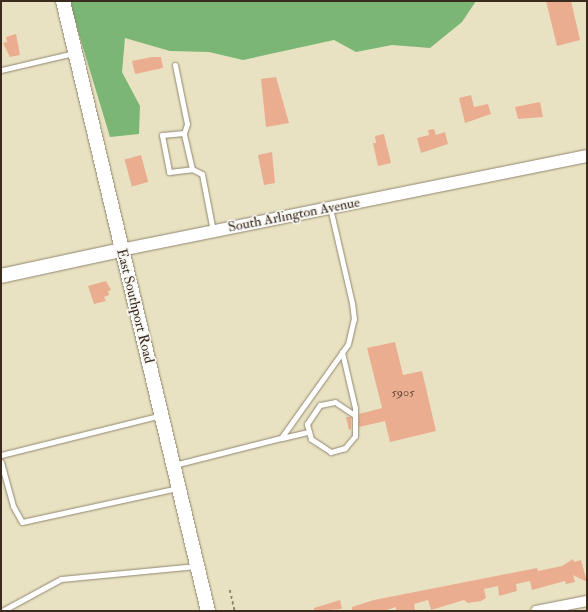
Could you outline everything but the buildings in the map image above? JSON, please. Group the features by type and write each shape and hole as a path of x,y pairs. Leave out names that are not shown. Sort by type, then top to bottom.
{"main road":[{"name":"East Southport Road","path":"62,1 208,611"},
{"name":"South Arlington Avenue","path":"1,276 121,250"}],"street":[{"name":"South Arlington Avenue","path":"121,250 587,156"},
{"path":"536,611 585,604"}],"lane":[{"path":"1,70 75,53"},
{"path":"175,65 187,124 184,133 192,169"},
{"path":"184,133 161,137 169,172 192,169 202,174 213,231"},
{"path":"281,438 342,352 354,319 330,208"},
{"path":"342,352 355,408 353,414 355,436 338,451 316,446 308,432 310,417 327,402 342,404 353,414"},
{"path":"1,455 161,415"},
{"path":"173,465 308,432"},
{"path":"1,462 13,506 22,522 179,488"},
{"path":"2,611 61,579 198,566"}],"path":[{"path":"230,590 235,611"}],"green space":[{"path":"69,1 476,1 462,22 430,48 392,45 356,52 334,40 243,60 209,52 170,51 125,38 122,72 140,106 139,134 110,137"}]}
